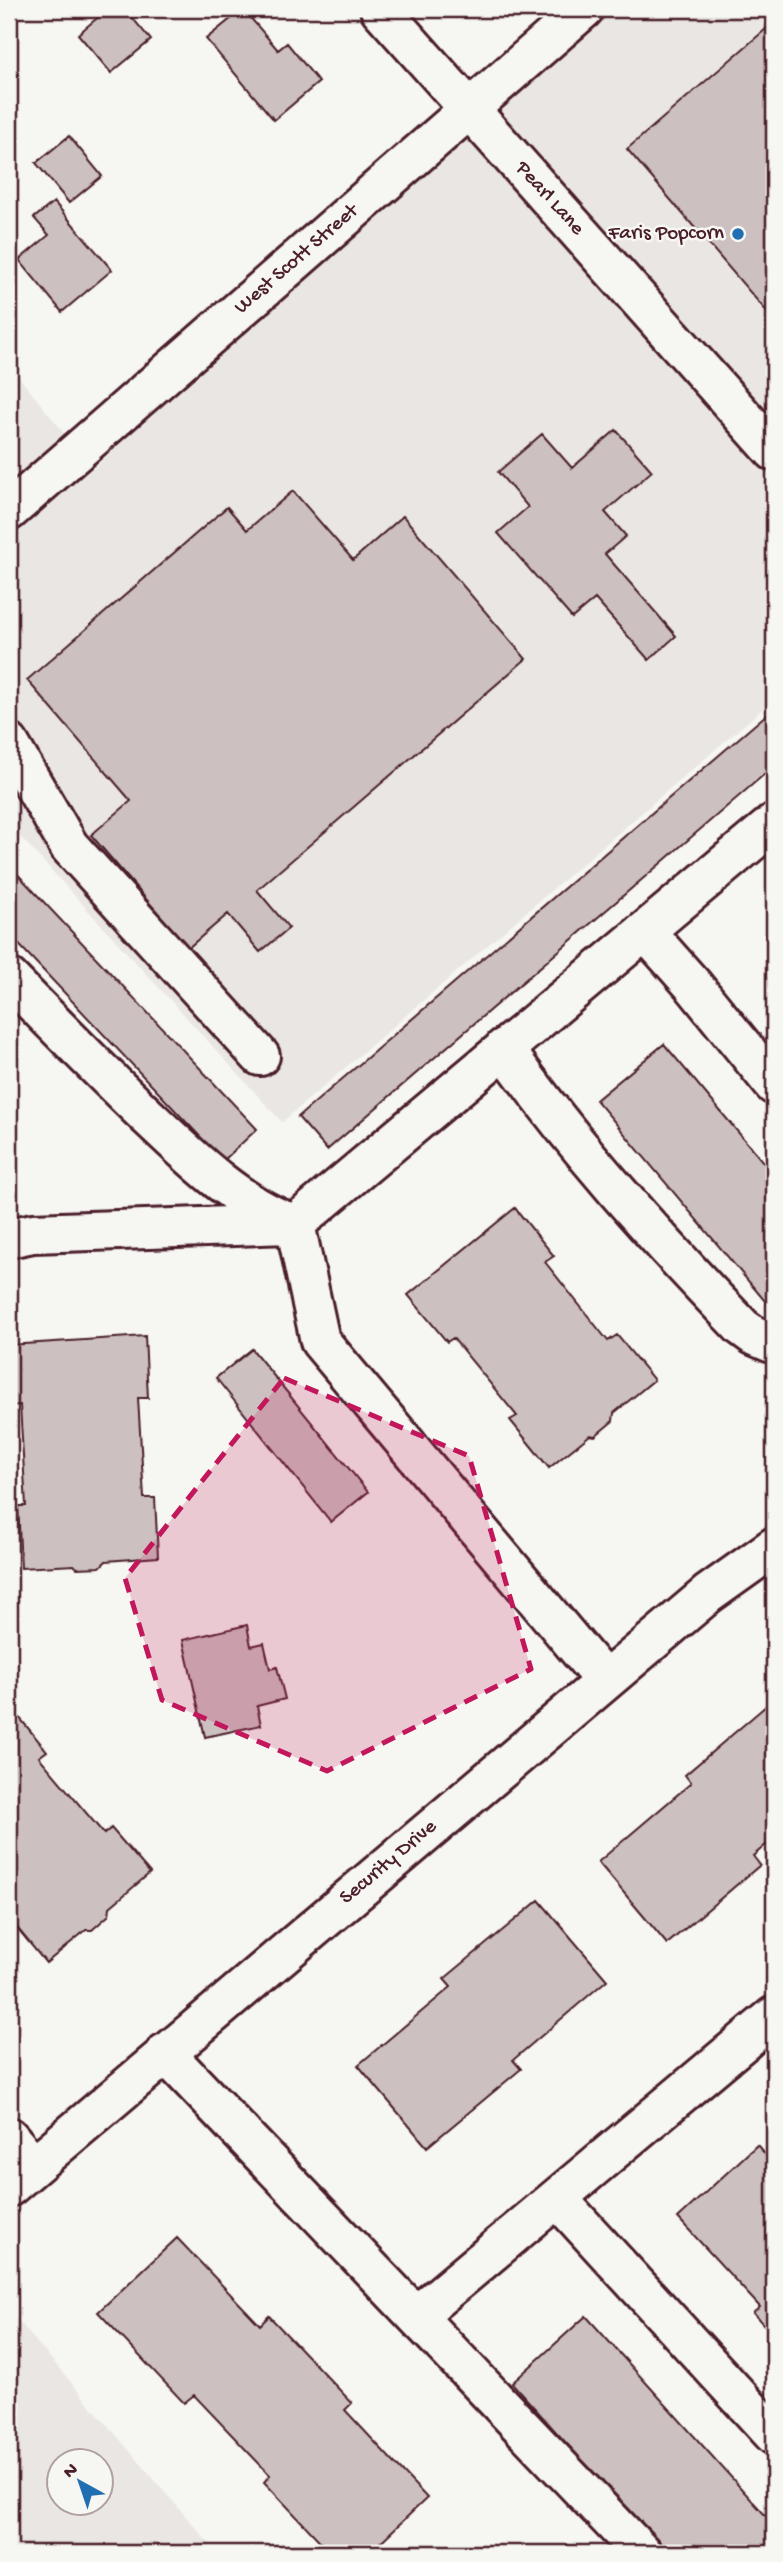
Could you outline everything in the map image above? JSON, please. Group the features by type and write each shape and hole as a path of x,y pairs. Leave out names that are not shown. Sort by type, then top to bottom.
{"street":[{"name":"Pearl Lane","path":"380,9 774,451"},
{"name":"West Scott Street","path":"9,511 584,9"},
{"path":"9,743 69,846 260,1056"},
{"path":"9,1238 33,1233 295,1224 774,823"},
{"path":"645,931 693,985 774,1086"},
{"path":"9,978 135,1104 204,1168 258,1206 281,1220 295,1224"},
{"path":"504,1048 581,1148 659,1239 743,1327 753,1335 774,1344"},
{"path":"189,1228 204,1168"},
{"path":"295,1224 320,1341 604,1680"},
{"name":"Security Drive","path":"21,2176 604,1680 708,1594 774,1547"},
{"path":"416,2316 774,2015"},
{"path":"166,2053 642,2553"},
{"path":"9,2137 21,2176"},
{"path":"557,2197 774,2435"}],"highlighted area":[{"path":"284,1378 469,1456 531,1669 327,1771 162,1700 125,1578"}],"shaded area":[{"path":"584,9 774,9 774,699 282,1122 9,824 9,365 93,469 469,109"},
{"path":"9,2310 217,2553 9,2553"}],"building":[{"path":"108,9 125,9 151,40 111,73 78,34"},
{"path":"243,9 278,50 287,43 319,82 274,120 206,39"},
{"name":"Faris Popcorn","path":"774,22 774,320 627,149"},
{"path":"69,136 102,176 69,203 36,163"},
{"path":"54,202 112,270 62,312 19,260 49,235 34,218"},
{"path":"616,430 652,471 605,512 626,536 605,554 676,636 649,660 595,599 572,618 498,533 528,507 498,472 542,434 572,468"},
{"path":"293,491 353,560 403,516 526,659 257,890 289,928 260,952 228,914 188,948 91,835 131,801 27,680 227,507 247,530"},
{"path":"774,708 774,766 327,1150 298,1117"},
{"path":"9,865 257,1129 223,1161 9,934"},
{"path":"664,1044 774,1175 774,1303 770,1307 596,1100"},
{"path":"515,1208 554,1256 545,1262 608,1341 617,1335 654,1380 614,1413 613,1421 595,1436 590,1435 549,1468 510,1420 517,1416 453,1338 447,1342 408,1295"},
{"path":"145,1336 148,1398 138,1398 144,1498 155,1498 158,1557 106,1561 100,1567 77,1568 74,1565 21,1568 18,1506 26,1506 20,1405 11,1406 9,1345"},
{"path":"252,1349 368,1492 331,1522 216,1378"},
{"path":"247,1625 251,1646 264,1643 270,1669 277,1667 285,1699 257,1706 261,1725 205,1737 183,1640"},
{"path":"774,1699 774,1838 753,1856 760,1865 667,1944 598,1862 691,1783 685,1775"},
{"path":"9,1705 47,1751 39,1757 104,1834 111,1828 150,1873 110,1907 109,1915 92,1930 86,1930 46,1963 9,1918 13,1910 9,1905"},
{"path":"539,1900 607,1980 513,2060 521,2069 427,2147 358,2065 451,1987 444,1979"},
{"path":"757,2145 774,2164 774,2336 753,2313 760,2307 678,2218"},
{"path":"177,2238 260,2325 269,2316 352,2403 345,2410 427,2498 369,2553 331,2553 264,2482 270,2475 194,2395 184,2403 98,2312"},
{"path":"586,2316 774,2525 774,2553 665,2553 512,2383"}],"place":[{"name":"Faris Popcorn","path":"738,234"}]}
